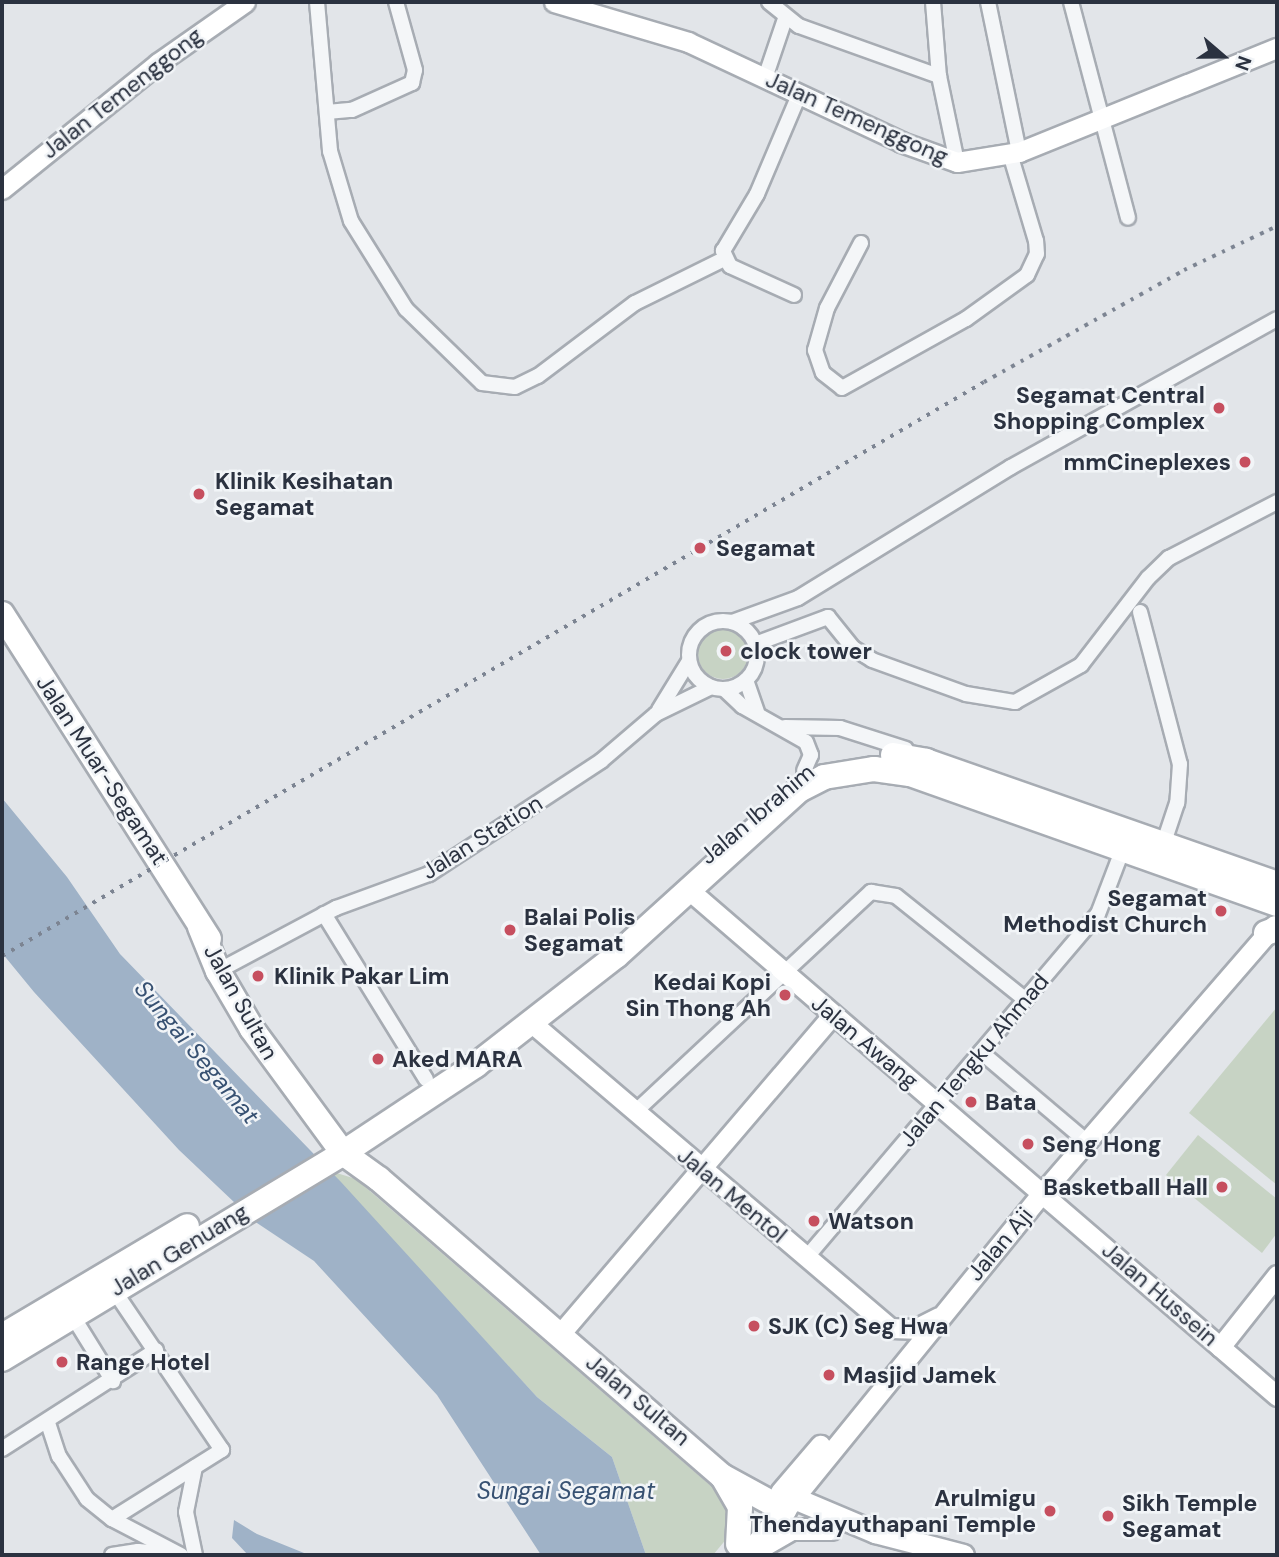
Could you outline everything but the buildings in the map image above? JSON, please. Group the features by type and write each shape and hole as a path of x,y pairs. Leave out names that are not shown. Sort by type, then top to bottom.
{"highway":[{"name":"Jalan Muar-Segamat","path":"2,614 141,825 200,927"},
{"name":"Jalan Ibrahim","path":"338,1147 426,1079 551,992 804,771 820,762 857,753 926,761 1277,884"},
{"name":"Jalan Ibrahim","path":"338,1147 533,1024 689,890 799,790 824,777 857,770 910,774 1277,904"},
{"name":"Jalan Sultan","path":"200,927 223,968 251,1029 338,1147 379,1179 714,1466 782,1501"},
{"name":"Jalan Genuang","path":"4,1351 200,1227 338,1147"},
{"name":"Jalan Genuang","path":"4,1351 72,1315 200,1227"},
{"path":"714,1466 740,1507 741,1553"}],"main road":[{"name":"Jalan Temenggong","path":"2,188 169,55 245,2"},
{"name":"Jalan Temenggong","path":"554,2 645,25 901,142 957,162 1015,153 1277,48"},
{"name":"Jalan Awang","path":"689,890 832,1016 1043,1192"},
{"name":"Jalan Aji","path":"782,1501 1043,1192 1273,928"},
{"path":"561,1334 832,1016"},
{"name":"Jalan Mentol","path":"533,1024 891,1328"},
{"name":"Jalan Hussein","path":"1043,1192 1277,1395"},
{"path":"1220,1347 1277,1275"},
{"path":"741,1553 892,1360 896,1343 891,1328 915,1329 941,1316"},
{"path":"782,1501 831,1529 910,1555"},
{"path":"782,1501 875,1532 963,1555"},
{"path":"741,1553 792,1529 831,1529"}],"street":[{"path":"317,2 337,185 351,221 407,309 482,383 515,387 538,376 635,303 724,259"},
{"path":"327,111 352,110 412,83 415,70 396,2"},
{"path":"769,2 785,19 939,76"},
{"path":"933,2 939,76 957,162"},
{"path":"861,243 827,308 815,350 822,373 842,388 966,319 1027,275 1037,254 1036,241 1015,153 988,2"},
{"path":"1071,2 1099,121 1128,218"},
{"path":"765,78 785,19"},
{"path":"724,259 726,242 757,194 799,95"},
{"path":"724,259 742,273 794,295"},
{"path":"804,771 810,748 785,727 700,681 689,661 691,642 704,627 732,622 798,598 1012,467 1277,319"},
{"path":"755,644 828,617 853,648 872,660 966,694 1014,702 1081,665 1148,578 1170,558 1277,502"},
{"path":"1140,612 1180,764 1177,803 1163,845"},
{"path":"717,688 746,680 755,667 755,644 750,634 732,622"},
{"name":"Jalan Station","path":"656,714 689,661"},
{"path":"746,680 757,712"},
{"name":"Jalan Station","path":"223,968 324,914 429,874 601,761 656,714 717,688"},
{"path":"785,727 850,730 902,747 926,761"},
{"name":"Jalan Tengku Ahmad","path":"806,1258 1102,908 1122,851"},
{"path":"635,1112 784,975 861,899 876,890 896,895 1026,1000"},
{"path":"324,914 426,1079"},
{"path":"981,1052 1087,1142"},
{"path":"113,1289 222,1450 117,1521"},
{"path":"72,1315 113,1381"},
{"path":"2,1449 48,1423 156,1350"},
{"path":"48,1423 75,1487 117,1521 181,1555"},
{"path":"195,1467 187,1512 195,1555"},
{"path":"110,1555 124,1534 117,1521"},
{"path":"110,1555 138,1551 181,1555"}],"green space":[{"path":"723,629 741,636 748,654 741,672 723,679 705,672 698,654 705,636"},
{"path":"1277,1007 1277,1185 1189,1113"},
{"name":"Basketball Hall","path":"1198,1135 1277,1199 1277,1233 1262,1253 1166,1175"},
{"path":"327,1170 356,1179 734,1506 728,1537 713,1555 646,1555 612,1457 537,1397"}],"water":[{"name":"Sungai Segamat","path":"2,798 67,877 120,954 341,1182 537,1397 612,1457 646,1555 541,1555 437,1395 314,1261 254,1221 179,1150 34,992 2,953"},
{"path":"234,1520 257,1534 309,1555 248,1555 232,1538"}],"railway":[{"path":"2,956 984,382 1184,270 1277,226"}],"place":[{"name":"Segamat Central Shopping Complex","path":"1219,408"},
{"name":"mmCineplexes","path":"1245,462"},
{"name":"Klinik Kesihatan Segamat","path":"199,494"},
{"name":"Segamat","path":"700,548"},
{"name":"clock tower","path":"726,651"},
{"name":"Segamat Methodist Church","path":"1221,911"},
{"name":"Balai Polis Segamat","path":"510,930"},
{"name":"Klinik Pakar Lim","path":"258,976"},
{"name":"Kedai Kopi Sin Thong Ah","path":"785,995"},
{"name":"Aked MARA","path":"378,1059"},
{"name":"Bata","path":"971,1102"},
{"name":"Seng Hong","path":"1028,1144"},
{"name":"Basketball Hall","path":"1222,1187"},
{"name":"Watson","path":"814,1221"},
{"name":"SJK (C) Seg Hwa","path":"754,1326"},
{"name":"Range Hotel","path":"62,1362"},
{"name":"Masjid Jamek","path":"829,1375"},
{"name":"Arulmigu Thendayuthapani Temple","path":"1050,1511"},
{"name":"Sikh Temple Segamat","path":"1108,1516"}]}
